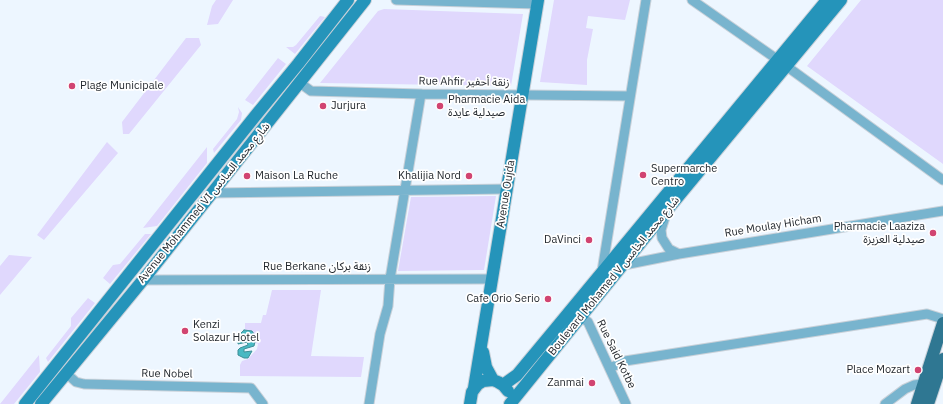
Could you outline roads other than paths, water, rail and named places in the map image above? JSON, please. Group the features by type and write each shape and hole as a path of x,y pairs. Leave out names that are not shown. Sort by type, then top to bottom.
{"main road":[{"name":"Avenue Mohammed VI شارع محمد السادس","path":"25,404 348,0"},
{"name":"Avenue Mohammed VI شارع محمد السادس","path":"41,404 143,280 365,0"},
{"name":"Boulevard Mohamed V شارع محمد الخامس","path":"510,404 624,265 782,63 827,0"},
{"name":"Boulevard Mohamed V شارع محمد الخامس","path":"474,388 483,381 498,383 516,375 602,272 782,63 841,0"},
{"name":"Avenue Oujda","path":"470,404 470,396 474,388 482,342 538,2"},
{"path":"928,404 929,383 943,323"},
{"path":"482,342 485,362 498,383 507,390 510,397 510,404"},
{"path":"916,404 943,359"}],"street":[{"path":"396,0 538,2"},
{"path":"602,272 629,96 646,0"},
{"path":"692,0 782,63 943,180"},
{"name":"Rue Ahfir زنقة أحفير","path":"300,83 311,91 421,94 629,96"},
{"path":"368,404 380,334 388,306 390,278 421,94"},
{"path":"212,193 507,189"},
{"path":"667,210 661,230 662,238 669,248 679,254"},
{"name":"Rue Moulay Hicham","path":"624,265 679,254 943,211"},
{"name":"Rue Berkane زنقة بركان","path":"143,280 390,278 492,279"},
{"path":"610,368 625,361 927,314 943,319"},
{"name":"Rue Said Kotbe","path":"581,317 588,322 626,404"},
{"name":"Rue Nobel","path":"66,373 76,382 84,384 250,388 263,404"},
{"path":"885,404 905,389 914,385 929,383"}],"water":[{"path":"244,330 252,331 256,337 254,346 244,349 244,352 252,351 248,358 238,355 238,350 240,348 248,345 247,342 238,344 239,335"}],"place":[{"name":"Plage Municipale","path":"72,86"},
{"name":"Jurjura","path":"323,106"},
{"name":"Pharmacie Aida صيدلية عايدة","path":"440,106"},
{"name":"Supermarche Centro","path":"643,175"},
{"name":"Maison La Ruche","path":"247,176"},
{"name":"Khalijia Nord","path":"469,176"},
{"name":"Pharmacie Laaziza صيدلية العزيزة","path":"933,233"},
{"name":"DaVinci","path":"589,240"},
{"name":"Cafe Orio Serio","path":"548,299"},
{"name":"Kenzi Solazur Hotel","path":"185,331"},
{"name":"Place Mozart","path":"918,370"},
{"name":"Zanmai","path":"592,383"}]}
